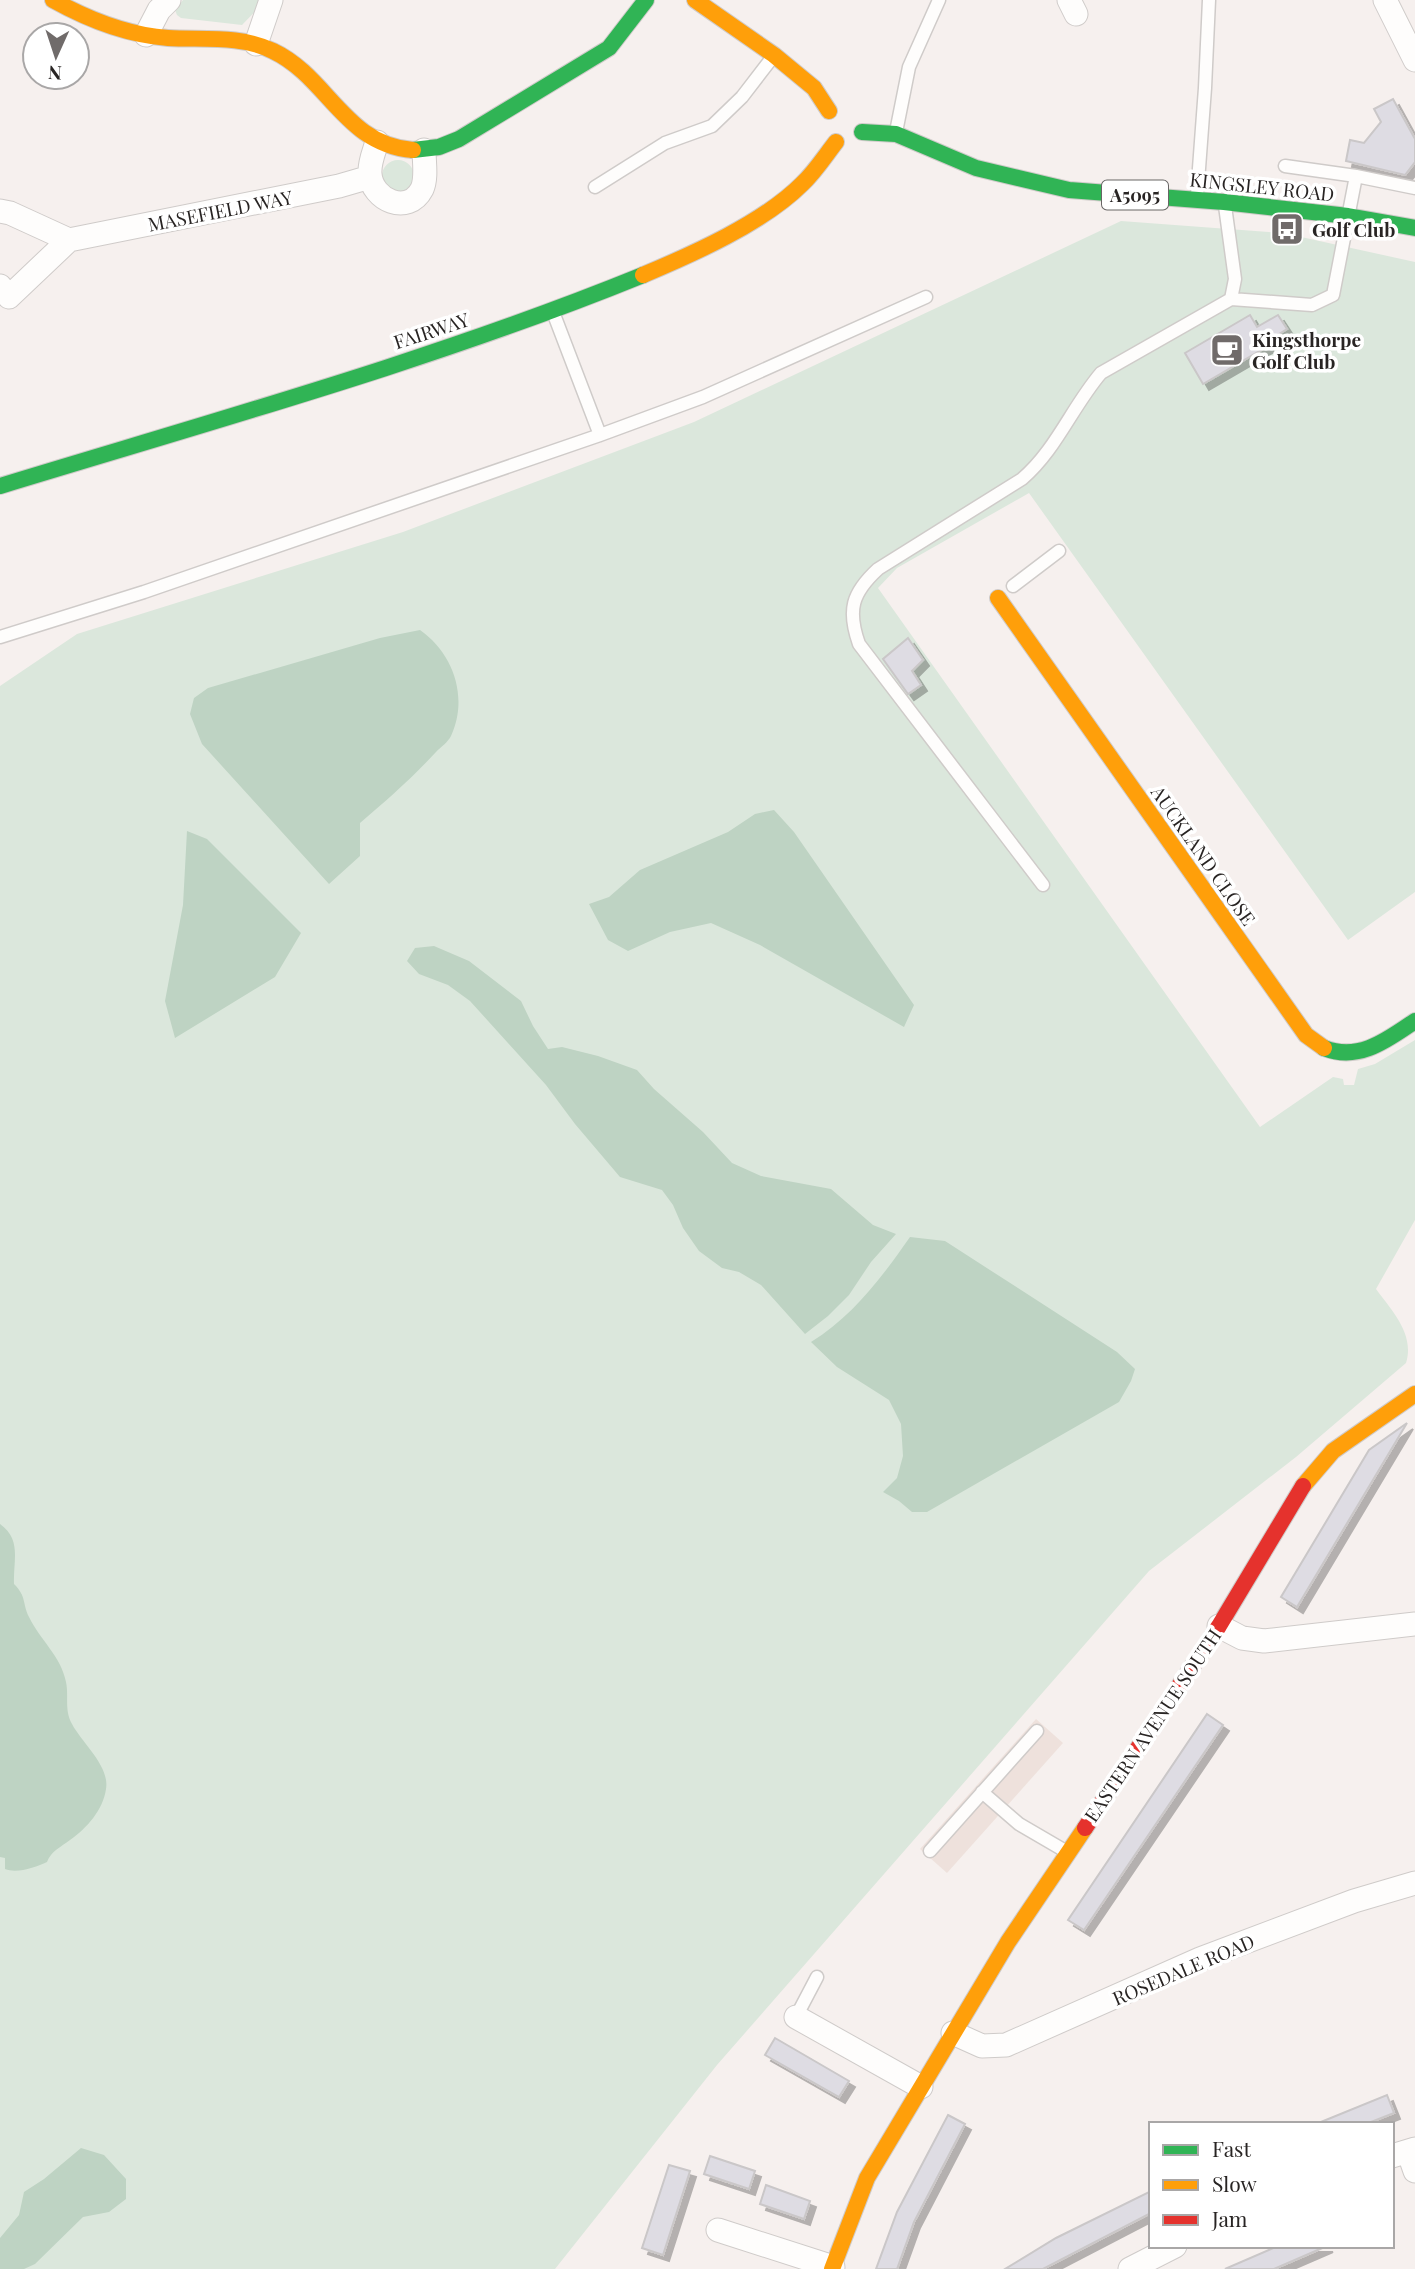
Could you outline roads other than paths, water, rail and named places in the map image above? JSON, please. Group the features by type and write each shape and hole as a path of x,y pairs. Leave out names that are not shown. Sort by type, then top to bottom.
{"street":[{"path":"53,0 95,21 146,35 219,38 256,44 273,50 300,67 368,136 401,149 424,150 451,144 609,48 646,0"},
{"path":"146,35 159,10 169,0"},
{"path":"256,44 271,0"},
{"path":"695,0 774,55 814,88 831,123"},
{"path":"1385,0 1415,60"},
{"path":"861,115 862,132"},
{"name":"KINGSLEY ROAD","path":"831,123 851,142 862,132 896,134 976,168 1069,190 1224,202 1348,216 1415,228"},
{"name":"FAIRWAY","path":"0,486 461,344 553,311 666,265 739,229 788,197 804,183 831,123"},
{"path":"368,136 370,177 376,191 388,201 404,202 417,195 424,182 424,150"},
{"name":"MASEFIELD WAY","path":"69,240 339,186 370,177"},
{"path":"0,211 69,240 9,298 0,286"},
{"name":"AUCKLAND CLOSE","path":"998,598 1306,1035 1327,1050 1351,1054 1376,1048 1415,1021"},
{"name":"EASTERN AVENUE SOUTH","path":"832,2268 867,2178 1007,1942 1219,1626 1298,1492 1333,1451 1415,1394"},
{"path":"1219,1626 1242,1638 1264,1641 1415,1624"},
{"name":"ROSEDALE ROAD","path":"953,2033 982,2046 1006,2045 1200,1959 1354,1901 1415,1883"},
{"path":"796,2017 921,2087"},
{"path":"718,2230 832,2268"},
{"path":"1130,2269 1171,2248"}],"lane":[{"path":"896,134 909,67 939,0"},
{"path":"1196,199 1204,113 1209,0"},
{"path":"594,187 665,143 712,126 742,97 774,55"},
{"path":"1285,166 1415,188"},
{"path":"1043,884 859,644 853,628 855,599 863,583 878,569 1022,480 1038,466 1088,388 1101,373 1231,299 1311,305 1333,295 1356,176"},
{"path":"1224,202 1235,279 1231,299"},
{"path":"0,637 144,592 600,435 703,397 926,297"},
{"path":"553,311 600,435"},
{"path":"998,598 1059,551"},
{"path":"930,1851 1037,1731"},
{"path":"982,1792 1019,1824 1067,1852"},
{"path":"796,2017 817,1977"}],"place":[{"name":"Golf Club","path":"1287,229"},
{"name":"Kingsthorpe Golf Club","path":"1227,350"}]}
